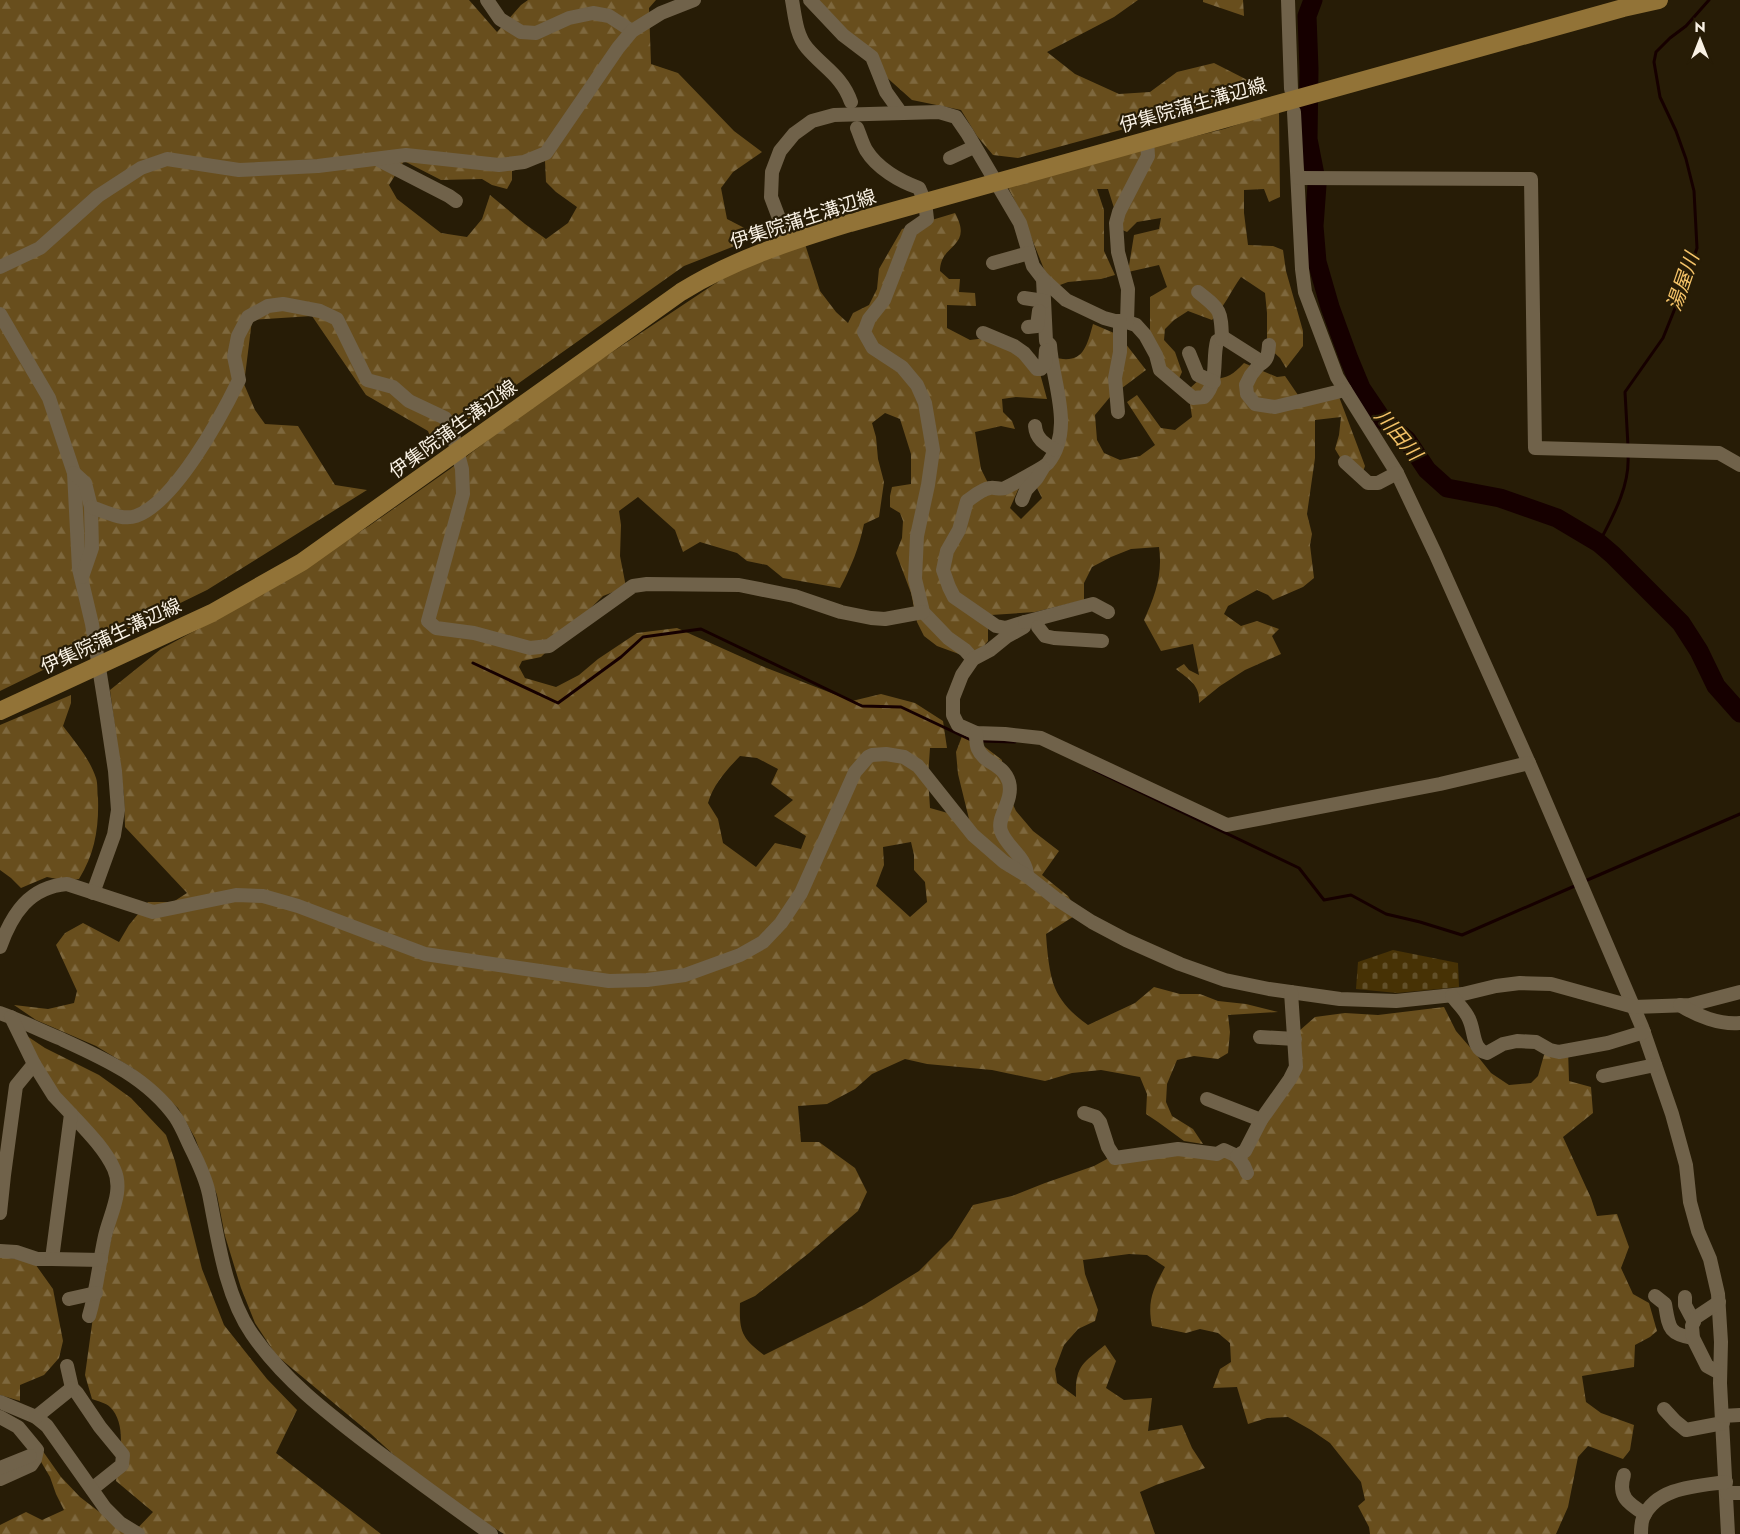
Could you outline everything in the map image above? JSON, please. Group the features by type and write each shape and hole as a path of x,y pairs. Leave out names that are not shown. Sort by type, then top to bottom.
{"main road":[{"name":"伊集院蒲生溝辺線","path":"0,711 212,613 263,586 334,541 457,451 695,283 737,262 788,242 925,202 1357,81 1623,8 1659,0"}],"street":[{"path":"487,0 500,19 521,32 536,33 570,18 593,13 609,16 632,31"},
{"path":"0,267 40,248 98,196 141,168 167,159 239,170 318,166 406,155 499,165 524,162 546,154 618,48 632,31 661,13 694,0"},
{"path":"792,0 797,28 806,47 846,88 851,102"},
{"path":"1288,0 1291,89"},
{"path":"813,1 844,35 872,57 886,92 900,114"},
{"path":"788,242 771,197 772,172 780,151 794,134 812,121 834,115 939,112 956,117 1020,223 1033,266 1043,279 1066,300 1104,318 1136,325 1145,335 1156,355 1160,370 1193,398 1204,397 1210,391 1214,382 1214,352 1217,341 1224,338 1257,360 1259,365"},
{"path":"1294,112 1304,292 1337,377 1397,472 1529,762 1579,883 1634,1007 1672,1114 1686,1165 1690,1202 1698,1231 1710,1259 1719,1302 1722,1420 1731,1489 1728,1534"},
{"path":"857,128 866,150 886,172 903,182 919,188 925,202 926,219 911,230 884,300 869,319 864,332 873,348 902,367 917,385 925,403 933,450 917,536 915,579 923,612 948,638 965,650 973,659"},
{"path":"1118,412 1115,378 1128,289 1118,252 1116,223 1119,212 1148,156 1147,140"},
{"path":"950,158 976,150"},
{"path":"376,160 456,201"},
{"path":"1298,178 1531,179 1535,448 1719,453 1740,465"},
{"path":"993,263 1029,252"},
{"path":"1028,327 1037,326 1042,301 1043,279"},
{"path":"1198,292 1216,307 1221,319 1222,339"},
{"path":"1024,298 1042,301"},
{"path":"1042,301 1052,347 1051,360 1060,405 1061,428 1055,450 1048,464 1043,467 1003,489 990,488 967,501 959,530 947,551 943,570 954,597 996,626 1006,628 1029,625 1055,632"},
{"path":"91,507 121,517 128,517 135,516 158,502 187,470 236,387 239,380 234,356 238,336 248,317 268,306 283,304 320,311 337,319 368,380 393,387 410,401 444,418 453,435 462,469 463,494 428,621 436,628 474,633 530,648 549,646 633,586 648,584 739,585 794,596 841,612 871,618 885,619 923,612"},
{"path":"0,314 49,398 74,473 77,542 81,578 92,624 105,705 118,810 114,835 93,893"},
{"path":"983,333 1014,346 1024,353 1037,369 1045,364 1052,347"},
{"path":"1269,345 1268,356 1265,362 1259,365 1246,385 1247,394 1255,404 1276,407 1345,390"},
{"path":"1189,353 1198,375 1214,382"},
{"path":"1035,426 1036,433 1041,442 1055,450"},
{"path":"1345,462 1368,483 1378,483 1397,472"},
{"path":"1022,500 1026,490 1037,478 1043,467"},
{"path":"74,473 84,483 91,507 92,548 81,578"},
{"path":"1113,608 1093,604 1029,625 1006,637 990,650 973,659 962,675 953,698 953,715 958,725 976,733 1041,738 1227,825 1440,784 1529,762"},
{"path":"1029,625 1045,636 1054,638 1102,641"},
{"path":"976,733 978,748 983,757 1004,770 1009,782 1009,800 1000,822 1000,828 1004,838 1027,866 1027,876"},
{"path":"0,947 18,910 34,895 54,885 67,884 153,912 236,895 263,896 298,906 425,954 609,981 647,980 685,975 740,956 763,942 781,923 801,892 855,772 868,757 886,754 904,757 918,766 973,835 1004,862 1027,876 1055,898 1092,922 1126,940 1180,964 1225,980 1340,999 1396,1001 1452,996 1520,983 1546,983 1571,988 1634,1007 1690,1005 1740,992"},
{"path":"1237,1156 1246,1151 1260,1120 1290,1079 1296,1067 1291,992"},
{"path":"1452,996 1469,1018 1480,1052 1487,1054 1503,1044 1517,1041 1536,1042 1550,1050 1559,1052 1608,1043 1644,1032"},
{"path":"1680,1005 1694,1014 1730,1024 1740,1023"},
{"path":"5,1015 54,1096 94,1139 114,1168 118,1183 116,1198 105,1236 96,1293 89,1316"},
{"path":"5,1015 120,1066 152,1091 176,1118 195,1157 208,1190 218,1245 234,1300 250,1332 265,1352 285,1376 331,1416 491,1534"},
{"path":"1260,1036 1275,1039 1295,1039"},
{"path":"0,1213 16,1086 34,1064"},
{"path":"1603,1076 1655,1065"},
{"path":"1207,1099 1260,1120"},
{"path":"1084,1113 1096,1118 1100,1122 1108,1147 1115,1158 1178,1149 1217,1154 1224,1150 1237,1156 1247,1173"},
{"path":"52,1259 71,1114"},
{"path":"0,1251 16,1252 37,1259 101,1260"},
{"path":"69,1300 96,1293"},
{"path":"1655,1296 1666,1304 1668,1327 1678,1336 1693,1338"},
{"path":"1686,1297 1685,1305 1694,1322"},
{"path":"1719,1302 1695,1318 1692,1326 1693,1338 1707,1366 1720,1373"},
{"path":"67,1366 72,1388 77,1392 100,1427 123,1455 122,1465 92,1489"},
{"path":"36,1417 72,1388"},
{"path":"0,1402 36,1417 47,1426 106,1508 120,1523 138,1534"},
{"path":"1664,1410 1686,1430 1740,1415"},
{"path":"0,1416 18,1427 37,1450 31,1465 0,1479"},
{"path":"0,1468 36,1454"},
{"path":"1624,1475 1621,1483 1627,1502 1645,1514"},
{"path":"1641,1534 1642,1520 1648,1508 1668,1493 1684,1488 1731,1489"}],"green space":[{"path":"0,0 469,0 497,32 521,5 528,0 656,0 649,8 651,64 678,73 734,131 762,152 733,172 721,188 727,219 760,236 684,266 433,444 428,431 366,395 312,316 252,320 244,384 255,410 265,424 298,426 335,485 367,490 207,590 0,691","holes":["404,161 441,180 482,179 492,185 507,189 512,180 512,171 545,161 546,182 556,192 577,207 568,223 546,239 490,195 482,219 467,237 441,233 397,199 389,185"]},
{"path":"812,0 1138,0 1114,17 1047,52 1075,74 1119,94 1150,92 1177,72 1214,63 1267,90 1018,158 993,155 977,136 961,110 912,100 884,75"},
{"path":"1203,0 1243,0 1244,16 1203,2"},
{"path":"1279,111 1280,197 1269,202 1264,189 1244,190 1244,213 1248,245 1273,246 1283,250 1286,271 1303,331 1303,346 1286,368 1280,358 1267,346 1265,293 1241,277 1212,320 1188,311 1174,320 1165,329 1164,340 1175,352 1182,372 1176,385 1150,341 1150,297 1167,287 1159,265 1128,272 1134,235 1159,229 1161,218 1137,222 1127,232 1113,226 1114,208 1108,189 1097,189 1104,210 1104,251 1115,275 1101,279 1068,282 1052,288 1025,222 1006,184 1224,129"},
{"path":"955,213 960,224 961,233 955,245 941,262 940,271 949,279 960,279 959,292 975,293 976,306 947,305 947,328 970,340 995,337 1019,344 1035,355 1047,399 1016,397 1002,399 1003,412 1012,421 1015,429 1001,426 975,432 981,469 988,483 1022,481 1010,508 1021,519 1042,498 1033,480 1042,472 1062,409 1052,357 1070,359 1081,353 1088,341 1093,324 1114,333 1125,343 1146,370 1110,397 1095,415 1097,440 1104,453 1120,460 1140,456 1155,445 1127,402 1137,395 1161,428 1175,430 1192,417 1188,390 1202,377 1225,377 1244,363 1277,377 1285,376 1298,395 1335,386 1365,466 1360,480 1347,469 1335,449 1341,417 1315,420 1315,458 1307,514 1312,534 1310,545 1314,578 1303,587 1273,600 1268,595 1257,590 1228,606 1224,614 1241,626 1257,621 1279,629 1272,636 1281,654 1245,670 1220,686 1199,703 1196,687 1176,669 1184,664 1189,670 1199,675 1193,644 1161,651 1144,620 1152,602 1159,576 1159,547 1131,549 1092,567 1084,583 1084,600 1035,612 991,615 988,641 976,655 967,657 937,646 924,636 917,622 911,593 896,553 902,538 903,521 900,513 890,507 892,487 911,484 911,454 900,419 885,413 872,423 884,482 879,517 864,524 848,573 840,588 783,578 767,565 747,561 737,553 700,542 683,552 675,530 638,497 619,511 621,525 620,556 626,587 603,596 541,657 522,661 519,667 525,678 556,687 579,675 598,659 637,633 677,628 764,667 852,701 881,694 915,703 943,721 947,748 930,748 928,777 930,808 969,819 958,774 956,752 964,731 1002,760 1003,783 1016,811 1033,831 1059,851 1042,875 1068,896 1079,913 1046,934 1048,954 1051,976 1058,994 1078,1018 1088,1025 1135,1003 1154,987 1180,994 1200,994 1218,1001 1246,1004 1278,1012 1228,1015 1230,1032 1228,1053 1218,1059 1194,1056 1177,1060 1167,1084 1166,1102 1172,1116 1193,1129 1203,1144 1184,1141 1146,1114 1147,1094 1140,1077 1101,1070 1072,1073 1045,1081 992,1070 927,1064 905,1059 872,1074 855,1089 827,1104 798,1106 801,1142 819,1142 855,1168 867,1192 858,1211 755,1296 740,1303 740,1321 743,1334 764,1355 864,1305 919,1271 952,1238 973,1205 1012,1196 1094,1166 1118,1153 1229,1153 1250,1140 1292,1081 1291,1038 1315,1017 1345,1013 1378,1015 1444,1007 1456,1031 1491,1073 1509,1085 1531,1083 1538,1076 1544,1055 1568,1049 1569,1081 1591,1087 1593,1113 1563,1137 1591,1198 1597,1216 1617,1214 1629,1247 1621,1268 1633,1294 1649,1303 1657,1331 1635,1345 1634,1367 1582,1376 1586,1402 1601,1413 1634,1425 1630,1450 1623,1459 1588,1446 1578,1457 1568,1507 1556,1534 1370,1534 1369,1527 1358,1506 1365,1500 1361,1482 1330,1443 1288,1417 1267,1418 1248,1424 1237,1387 1213,1388 1220,1369 1231,1362 1230,1343 1218,1333 1200,1329 1186,1333 1152,1326 1150,1309 1152,1295 1165,1267 1147,1255 1129,1254 1083,1260 1085,1274 1098,1310 1095,1321 1078,1329 1064,1345 1055,1369 1057,1383 1076,1397 1077,1378 1082,1366 1105,1345 1116,1361 1106,1388 1124,1400 1152,1398 1148,1431 1182,1425 1192,1448 1205,1468 1140,1492 1155,1534 504,1534 461,1508 407,1467 371,1434 276,1355 255,1323 241,1288 225,1236 217,1195 195,1138 178,1108 134,1069 96,1046 36,1020 14,1005 48,1009 74,1003 77,991 56,945 65,933 83,923 119,942 129,925 148,902 173,902 187,893 125,827 124,796 110,690 161,649 241,606 369,526 450,469 543,398 731,273 805,244 820,291 836,312 848,323 853,313 869,305 877,289 879,269 902,229","holes":["740,756 757,758 778,769 771,784 793,800 774,816 806,836 801,849 775,843 756,867 723,843 718,819 708,803 717,783","911,842 914,855 914,870 925,882 927,902 910,917 876,886 884,865 883,847"]},
{"path":"71,695 71,703 63,726 86,757 96,778 98,819 95,840 89,860 79,879 67,881 47,877 21,888 0,870 0,725"},
{"path":"1393,950 1458,963 1459,987 1397,993 1356,989 1358,962"},
{"path":"27,1036 45,1048 99,1075 131,1098 166,1135 175,1161 202,1269 224,1325 267,1379 297,1410 276,1453 381,1534 0,1534 0,1525 26,1512 42,1520 64,1510 50,1477 27,1438 42,1450 61,1477 80,1497 115,1524 134,1532 153,1512 116,1481 121,1442 119,1423 116,1414 110,1407 92,1399 85,1375 93,1317 120,1201 121,1184 40,1065"},
{"path":"0,1257 33,1261 53,1289 63,1341 59,1358 44,1375 20,1385 20,1401 0,1395"}],"waterway":[{"name":"川田川","path":"1313,0 1307,16 1309,69 1308,139 1317,185 1314,226 1317,262 1330,307 1361,388 1382,419 1407,440 1427,470 1447,488 1500,498 1557,518 1599,543 1613,555 1681,623 1699,651 1716,686 1740,713"},
{"name":"湯屋川","path":"1628,446 1625,392 1663,338 1697,248 1694,191 1686,159 1676,131 1660,97 1654,62 1656,52 1686,26 1709,0"},
{"name":"湯屋川","path":"1599,543 1620,501 1628,467 1628,455"},
{"path":"473,663 558,703 621,657 643,637 701,629 862,706 901,707 971,740"},
{"path":"981,741 1015,742"},
{"path":"1094,770 1299,868 1324,900 1351,895 1386,914 1462,935 1577,885"},
{"path":"1585,881 1740,814"}]}
